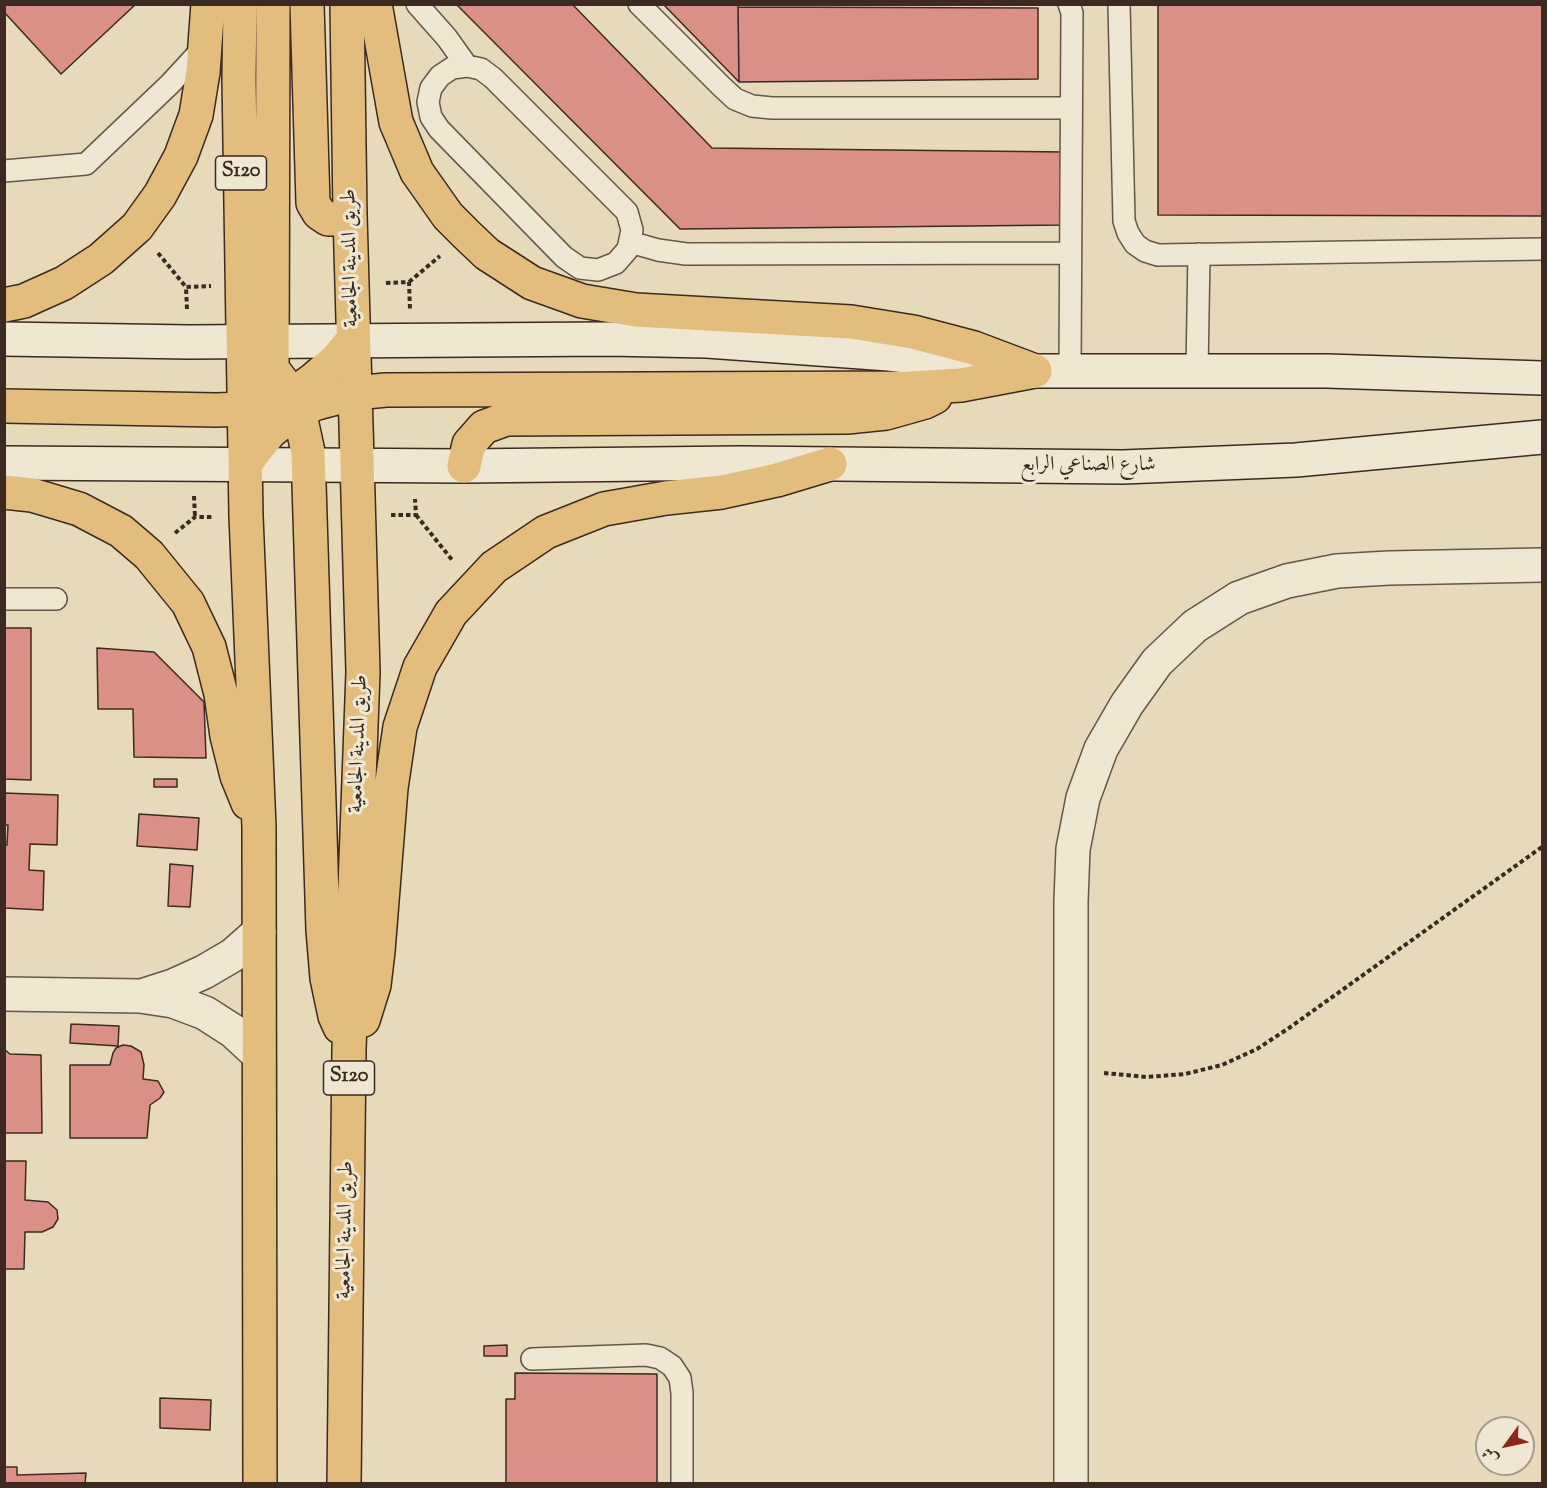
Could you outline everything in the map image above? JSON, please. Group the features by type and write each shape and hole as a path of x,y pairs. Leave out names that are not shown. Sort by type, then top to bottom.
{"main road":[{"path":"4,305 24,300 64,283 101,259 137,227 160,195 181,156 196,115 203,72 208,4"},
{"name":"S120","path":"240,4 239,79 262,350 245,410 245,465 259,827 260,1484"},
{"path":"273,4 262,350 273,391 295,422 357,465"},
{"path":"307,4 313,203 319,213 328,219 340,219 350,214"},
{"name":"طريق المدينة الجامعية","path":"344,1484 349,1049 363,672 350,214 347,4"},
{"path":"375,4 396,122 417,172 448,216 466,234 487,254 532,283 582,301 636,310 851,322 913,332 974,348 1035,371"},
{"path":"4,339 164,342 262,350 354,340 707,341 889,354 1035,371 1327,371 1542,378"},
{"path":"349,1049 335,1016 327,978 295,422 314,379 354,340"},
{"path":"1497,376 1542,369"},
{"path":"4,463 245,465 317,403 355,393 386,390 910,388 961,384 1035,371"},
{"path":"464,466 469,444 484,427 506,419 847,417 886,413 925,402 961,384"},
{"path":"4,406 245,410 295,422"},
{"path":"245,465 263,440 295,422"},
{"name":"شارع الصناعي الرابع","path":"357,465 741,463 1123,467 1296,460 1542,437"},
{"path":"1462,444 1542,456"},
{"path":"349,1049 364,1017 374,984 391,788 400,727 420,667 451,612 494,567 546,532 604,509 666,498 722,492 777,480 830,464"},
{"path":"4,492 32,495 79,509 121,531 149,555 188,603 209,647 237,776 259,827"},
{"path":"1071,1484 1071,901 1073,849 1083,798 1101,749 1127,704 1157,662 1195,626 1239,598 1287,581 1338,571 1542,565"},
{"path":"140,996 173,986 204,972 233,955 259,932"},
{"path":"4,994 140,996 173,1001 205,1013 233,1031 258,1054"}],"lane":[{"path":"417,4 447,38 467,66"},
{"path":"639,4 728,93 735,99 752,106 772,108 1071,108"},
{"path":"1069,4 1072,13 1070,371"},
{"path":"1119,4 1124,221 1135,244 1145,251 1158,255 1542,249"},
{"path":"4,171 86,165 170,84 205,46"},
{"path":"467,66 481,69 493,78 627,212 632,230 630,242 628,249 616,263 598,270 580,268 564,257 439,129 431,117 428,102 431,88 440,76 452,68 467,66"},
{"path":"630,242 658,250 686,254 1070,253"},
{"path":"1197,371 1199,254"},
{"path":"4,599 57,599"},
{"path":"532,1359 645,1355 660,1358 672,1366 680,1378 682,1393 682,1484"}],"path":[{"path":"137,227 186,287"},
{"path":"409,282 466,234"},
{"path":"416,515 475,588"},
{"path":"1072,1065 1109,1074 1147,1077 1185,1074 1222,1065 1257,1049 1289,1029 1542,847"}],"building":[{"path":"4,4 136,4 61,74 4,12"},
{"path":"456,4 572,4 712,148 1064,152 1064,225 680,229"},
{"path":"663,4 738,4 739,82"},
{"path":"1158,4 1542,4 1542,216 1158,215"},
{"path":"738,7 1038,8 1038,79 739,82"},
{"path":"4,628 31,628 31,780 4,779"},
{"path":"97,648 154,652 204,702 206,758 134,757 133,709 98,709"},
{"path":"154,779 177,779 177,787 154,787"},
{"path":"4,793 58,795 57,845 30,844 29,870 44,871 43,910 4,908 4,845 7,845 8,825 4,825"},
{"path":"139,814 199,818 197,850 137,846"},
{"path":"170,864 193,866 190,907 168,906"},
{"path":"71,1024 119,1026 118,1046 70,1043"},
{"path":"123,1045 131,1046 141,1052 144,1065 143,1079 158,1081 164,1092 150,1105 147,1138 70,1138 70,1065 110,1065 116,1048"},
{"path":"4,1049 10,1054 41,1055 42,1133 4,1133"},
{"path":"4,1161 26,1161 25,1200 48,1202 57,1210 58,1219 53,1227 42,1232 25,1232 24,1269 4,1269"},
{"path":"507,1345 507,1356 484,1356 484,1346"},
{"path":"515,1373 657,1374 657,1484 506,1484 506,1399 515,1399"},
{"path":"160,1398 211,1400 210,1430 160,1428"},
{"path":"4,1467 17,1467 17,1475 86,1473 85,1484 4,1484"}]}
